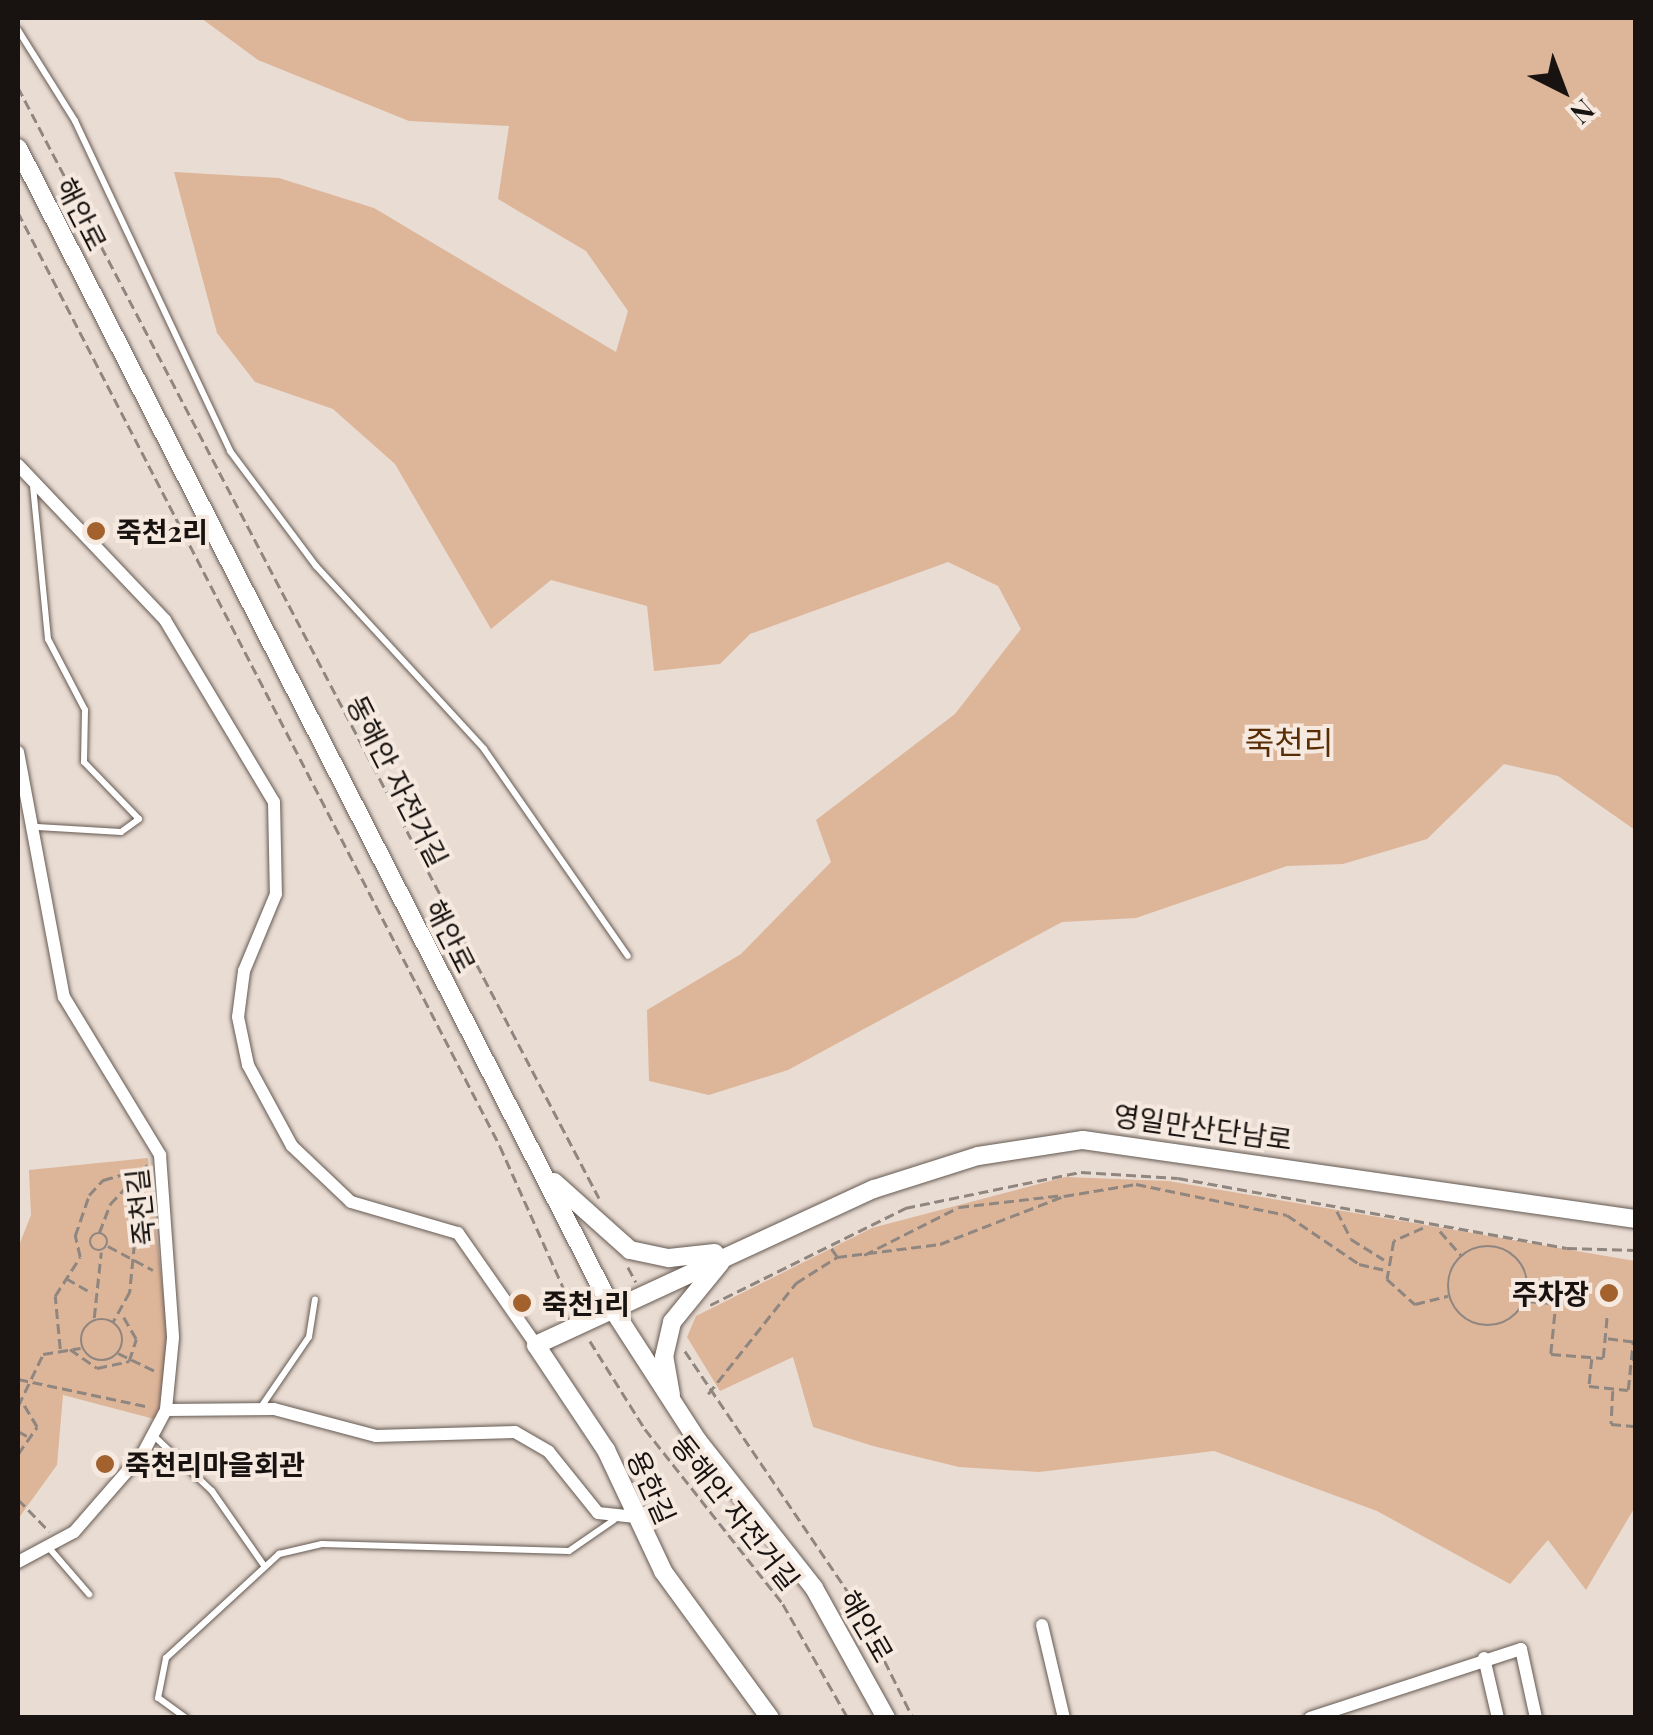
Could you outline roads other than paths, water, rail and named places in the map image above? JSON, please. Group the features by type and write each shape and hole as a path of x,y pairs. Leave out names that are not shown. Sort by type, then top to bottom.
{"street":[{"name":"해안로","path":"18,148 610,1305 676,1410 814,1588 886,1718"},
{"path":"18,465 33,486 158,612 274,802 276,894 244,971 238,1017 248,1064 292,1146 351,1202 458,1233 536,1345 610,1305"},
{"name":"죽천길","path":"18,752 70,1012 160,1155 172,1272 172,1374 166,1410 154,1436 55,1546 18,1562"},
{"name":"영일만산단남로","path":"610,1305 913,1175 1083,1140 1636,1219"},
{"path":"537,1164 630,1250 669,1258 736,1250"},
{"path":"676,1410 664,1356 677,1324 736,1250"},
{"name":"용한길","path":"536,1345 606,1450 662,1571 770,1718"},
{"path":"166,1410 260,1408 359,1434 515,1432 549,1452 598,1514 614,1520 636,1516"},
{"path":"1042,1625 1064,1718"},
{"path":"1317,1717 1484,1658 1521,1650 1536,1718"},
{"path":"1484,1658 1498,1718"}],"lane":[{"path":"18,30 75,121 230,450 336,590 484,750 628,956"},
{"path":"33,486 48,639 85,710 84,762 139,819 108,832 36,827"},
{"path":"260,1408 309,1337 316,1299"},
{"path":"154,1436 212,1491 263,1564"},
{"path":"186,1718 158,1698 166,1658 263,1564 306,1545 569,1551 614,1520"},
{"path":"55,1546 89,1594"}],"place":[{"name":"죽천2리","path":"96,531"},
{"name":"주차장","path":"1609,1293"},
{"name":"죽천1리","path":"522,1303"},
{"name":"죽천리마을회관","path":"105,1464"}],"district":[{"name":"죽천리","path":"1289,741"}]}
